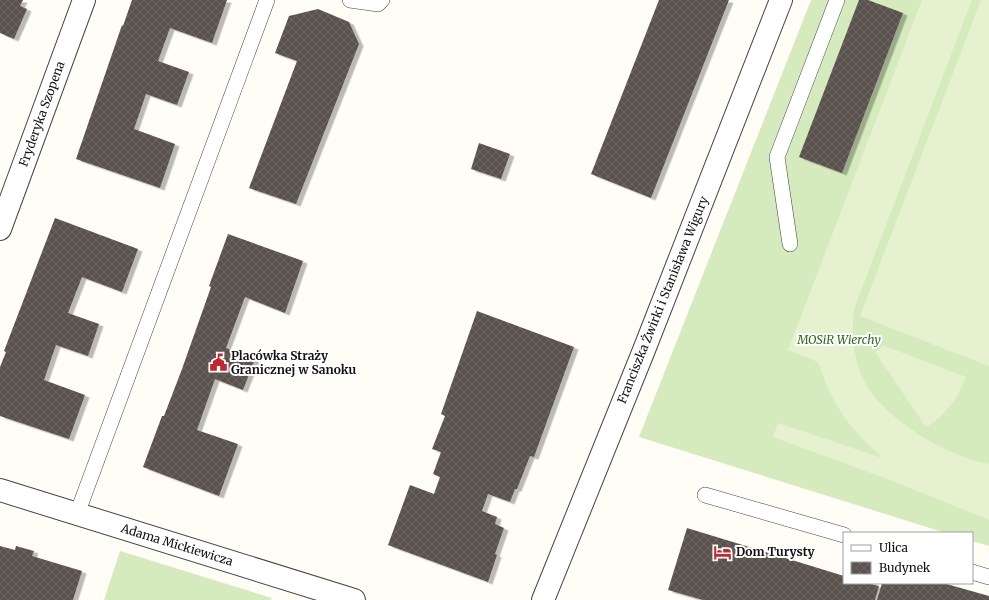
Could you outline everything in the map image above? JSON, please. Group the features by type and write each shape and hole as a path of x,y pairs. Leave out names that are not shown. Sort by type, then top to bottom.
{"street":[{"name":"Fryderyka Szopena","path":"0,229 84,0"},
{"name":"Franciszka Żwirki i Stanisława Wigury","path":"543,600 644,350 781,0"},
{"name":"Adama Mickiewicza","path":"0,490 354,600"}],"lane":[{"path":"77,514 267,0"},
{"path":"350,0 378,4 382,0"},
{"path":"790,244 777,157 837,0"},
{"path":"705,495 843,535"},
{"path":"973,572 989,576"}],"green space":[{"name":"MOSiR Wierchy","path":"811,0 989,0 989,546 973,541 973,532 943,532 639,437"},
{"path":"922,0 972,0 854,309 853,337 855,355 864,381 886,409 901,422 936,445 972,460 989,464 989,520 890,480 773,437 778,423 882,458 856,432 838,407 825,381 818,362 788,350"},
{"path":"981,0 989,0 989,366 860,316"},
{"path":"882,345 966,377 955,399 945,412 933,423 926,427 875,352 880,349"},
{"path":"120,551 272,598 271,600 104,600"}],"building":[{"path":"0,0 23,0 20,6 27,9 14,39 0,33"},
{"path":"132,0 227,0 212,43 170,28 158,61 189,72 177,105 146,94 134,129 175,144 160,188 76,159"},
{"path":"659,0 729,0 651,198 591,174"},
{"path":"859,0 868,0 903,13 842,173 799,157"},
{"path":"318,9 349,22 359,44 296,204 249,188 297,61 275,53 289,16"},
{"path":"479,143 510,154 501,179 471,169"},
{"path":"55,218 138,249 122,292 82,277 68,313 99,324 88,356 56,345 44,380 85,395 69,439 0,416 0,367 6,352 4,351"},
{"name":"Placówka Straży Granicznej w Sanoku","path":"228,234 303,261 285,313 245,297 226,348 255,359 243,390 215,379 197,430 238,444 219,496 143,467 162,416 164,416 182,369 211,287 209,286"},
{"path":"477,311 574,347 534,457 530,456 517,489 515,489 510,502 488,494 482,511 497,517 495,524 504,528 495,554 497,555 488,582 388,545 410,485 434,494 440,477 433,474 441,452 432,449 445,416 441,414"},
{"name":"Dom Turysty","path":"687,528 843,576 843,584 872,584 879,586 875,600 703,600 668,590"},
{"path":"0,546 15,550 16,546 34,551 32,556 82,571 73,600 0,600"},
{"path":"882,584 947,584 989,596 989,600 877,600"}],"place":[{"name":"Placówka Straży Granicznej w Sanoku","path":"218,363"},
{"name":"Dom Turysty","path":"723,552"}]}
